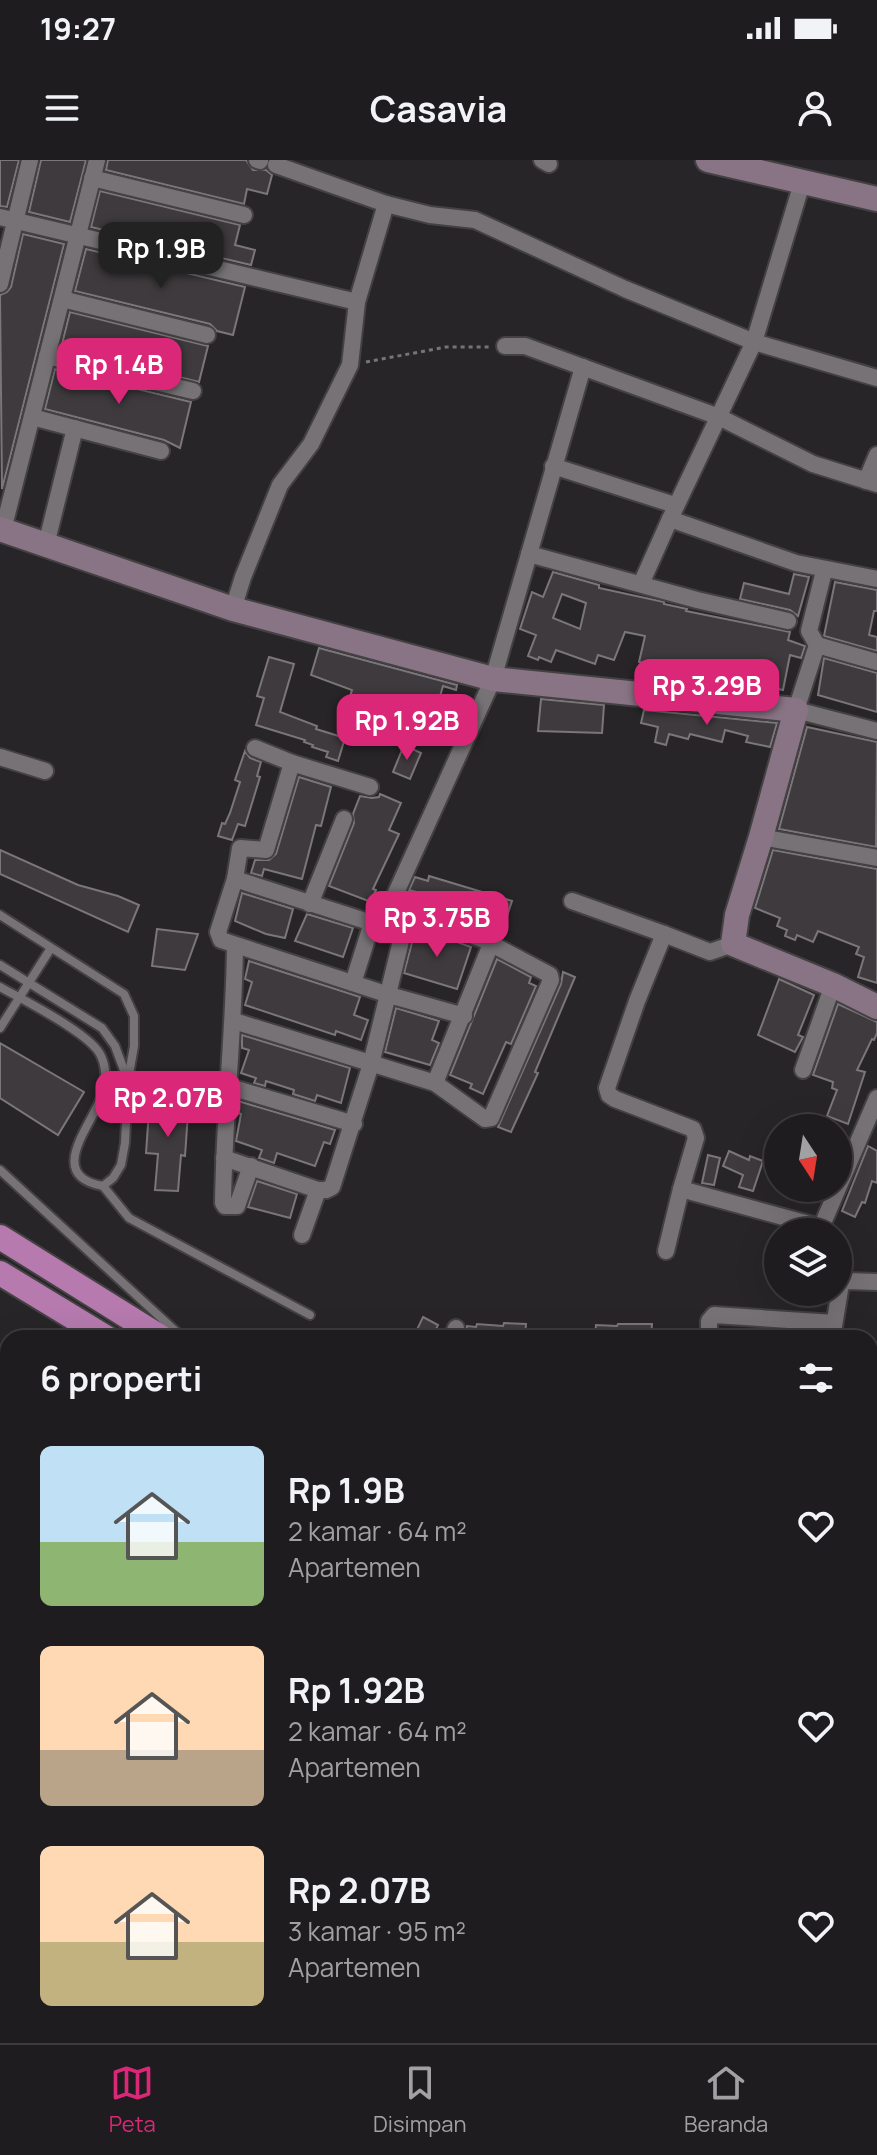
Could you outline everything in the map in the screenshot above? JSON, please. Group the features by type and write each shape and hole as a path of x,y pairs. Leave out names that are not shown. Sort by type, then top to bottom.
{"highway":[{"path":"0,1237 149,1330"},
{"path":"0,1273 94,1330"}],"street":[{"path":"0,284 8,219 30,160"},
{"path":"97,160 1,529 233,609 493,679 796,710 877,731"},
{"path":"708,160 877,199"},
{"path":"265,162 386,204 430,215 475,220 625,289 754,342 877,378"},
{"path":"92,178 244,215"},
{"path":"641,584 754,342 802,183"},
{"path":"233,609 280,485 311,444 350,365 357,302 386,204"},
{"path":"8,219 357,302"},
{"path":"62,299 207,335"},
{"path":"505,346 525,346 719,417 813,464 871,483 877,455"},
{"path":"47,356 193,391"},
{"path":"353,983 372,923 390,906 493,679 583,367"},
{"path":"32,417 161,451"},
{"path":"46,545 75,428"},
{"path":"553,466 796,563 877,579"},
{"path":"529,554 788,621"},
{"path":"823,575 809,631 817,645 877,662"},
{"path":"733,944 737,915 817,645"},
{"path":"255,748 370,787"},
{"path":"0,757 45,771"},
{"path":"292,763 266,850 241,847 235,879 218,932 221,940 464,1016"},
{"path":"310,904 344,819"},
{"path":"761,837 877,858"},
{"path":"235,879 372,923"},
{"path":"572,901 710,952 733,944 833,985 877,1007"},
{"path":"234,1021 435,1083 485,1119 491,1118 551,980 550,975 491,944 390,906"},
{"path":"224,1158 318,1190 332,1187 371,1064 408,912"},
{"path":"664,934 607,1088 609,1095 615,1099 693,1129 696,1138 666,1251"},
{"path":"435,1083 491,944"},
{"path":"235,946 234,1021 224,1158 225,1206 237,1206 251,1166"},
{"path":"803,1070 833,985"},
{"path":"230,1087 354,1124"},
{"path":"681,1189 816,1226 823,1223 877,1098"},
{"path":"302,1235 318,1190"},
{"path":"709,1330 709,1321 714,1315 833,1330 844,1282 877,1282"}],"lane":[{"path":"0,915 124,994 134,1016 134,1046 121,1165 103,1186"},
{"path":"0,1028 51,948"},
{"path":"0,965 102,1028 115,1046 128,1081"},
{"path":"0,987 88,1039 101,1054 106,1076 101,1099 77,1144 75,1164 80,1178 89,1184 103,1186 129,1218 310,1315"},
{"path":"0,1170 174,1330"}],"path":[{"path":"350,365 446,347 505,346"}],"building":[{"path":"0,160 19,160 7,207 0,206"},
{"path":"41,160 86,160 70,222 29,212"},
{"path":"108,160 246,160 253,170 266,170 272,175 267,194 247,189 244,204 106,170"},
{"path":"100,191 240,225 235,245 255,250 251,265 91,227"},
{"path":"23,234 64,244 2,489 0,295 11,287"},
{"path":"86,249 245,287 233,335 217,331 210,324 75,291"},
{"path":"70,312 208,346 199,382 61,348"},
{"path":"55,369 191,402 180,448 164,440 45,409"},
{"path":"553,572 599,585 599,588 664,602 686,611 790,632 788,640 805,646 801,658 790,655 783,690 763,686 762,691 714,679 653,673 654,665 639,662 645,636 625,632 614,660 598,655 595,664 556,650 551,662 539,657 538,660 528,656 536,635 520,629 532,592 543,597","holes":["562,594 586,603 580,629 553,618"]},
{"path":"794,574 809,577 798,616 790,610 740,599 744,583 789,594"},
{"path":"835,582 877,590 877,611 874,611 869,635 877,637 877,651 824,636"},
{"path":"319,648 457,685 456,690 443,686 430,730 400,721 396,737 354,723 351,733 340,730 352,690 311,675"},
{"path":"269,657 294,664 280,712 317,726 316,729 345,738 338,761 326,757 328,752 312,747 305,740 256,725 264,698 257,696"},
{"path":"824,658 877,673 877,712 818,695"},
{"path":"541,699 604,705 602,733 538,731"},
{"path":"644,710 777,723 770,747 746,742 748,736 725,730 722,742 690,734 688,739 669,734 666,745 655,742 658,727 641,723"},
{"path":"807,727 877,742 876,847 779,829"},
{"path":"404,745 421,753 410,779 393,772"},
{"path":"245,751 250,758 261,762 257,776 260,777 245,826 238,824 232,840 218,836 222,823 225,824 230,813 240,782 235,780"},
{"path":"299,777 331,787 321,826 316,825 302,879 264,869 262,876 251,873 255,860 269,860 276,854"},
{"path":"380,794 401,803 389,830 399,834 373,889 376,890 371,902 329,886 354,823 353,814 360,796 372,798"},
{"path":"0,850 78,885 139,905 128,932 0,874"},
{"path":"773,850 877,869 877,983 858,977 864,957 856,954 859,947 818,931 813,942 797,935 795,940 785,936 787,930 777,926 780,918 755,908"},
{"path":"429,876 512,901 506,919 455,903 456,900 433,892 432,896 409,890 415,877 428,881"},
{"path":"242,893 293,909 285,938 235,921"},
{"path":"307,914 353,928 343,957 295,941"},
{"path":"416,927 471,947 457,989 404,973"},
{"path":"157,929 198,934 185,970 152,966"},
{"path":"497,959 531,977 529,983 536,986 511,1044 506,1042 483,1094 470,1088 472,1084 450,1075"},
{"path":"249,961 360,997 354,1015 368,1020 361,1040 336,1031 335,1035 245,1005 252,982 245,979"},
{"path":"563,972 575,977 535,1072 538,1073 511,1132 498,1127 561,984"},
{"path":"779,979 814,995 798,1035 803,1037 795,1052 758,1035"},
{"path":"838,1004 877,1022 877,1033 857,1070 865,1072 851,1114 828,1114 837,1090 832,1088 833,1082 813,1075"},
{"path":"396,1008 439,1021 432,1040 439,1043 430,1065 385,1052"},
{"path":"242,1035 350,1068 341,1103 317,1095 315,1101 266,1081 265,1086 254,1083 256,1078 241,1073 249,1050 242,1048"},
{"path":"0,1043 84,1092 58,1135 0,1098"},
{"path":"150,1097 189,1099 185,1156 181,1155 178,1191 155,1190 158,1154 146,1153"},
{"path":"238,1101 335,1130 330,1144 324,1142 315,1166 277,1153 274,1163 259,1158 262,1150 236,1141 241,1114 238,1113"},
{"path":"868,1146 877,1151 877,1183 872,1181 865,1203 862,1202 855,1217 842,1211 846,1202 852,1202 852,1186"},
{"path":"729,1151 749,1160 750,1156 763,1161 753,1191 739,1187 743,1175 723,1166"},
{"path":"708,1155 720,1158 714,1185 702,1183"},
{"path":"257,1181 297,1194 290,1218 248,1207"},
{"path":"423,1317 438,1325 436,1330 417,1330"},
{"path":"504,1323 526,1324 526,1330 466,1330 467,1326 476,1327 477,1324 503,1326"},
{"path":"652,1324 652,1330 596,1330 596,1325"}]}
